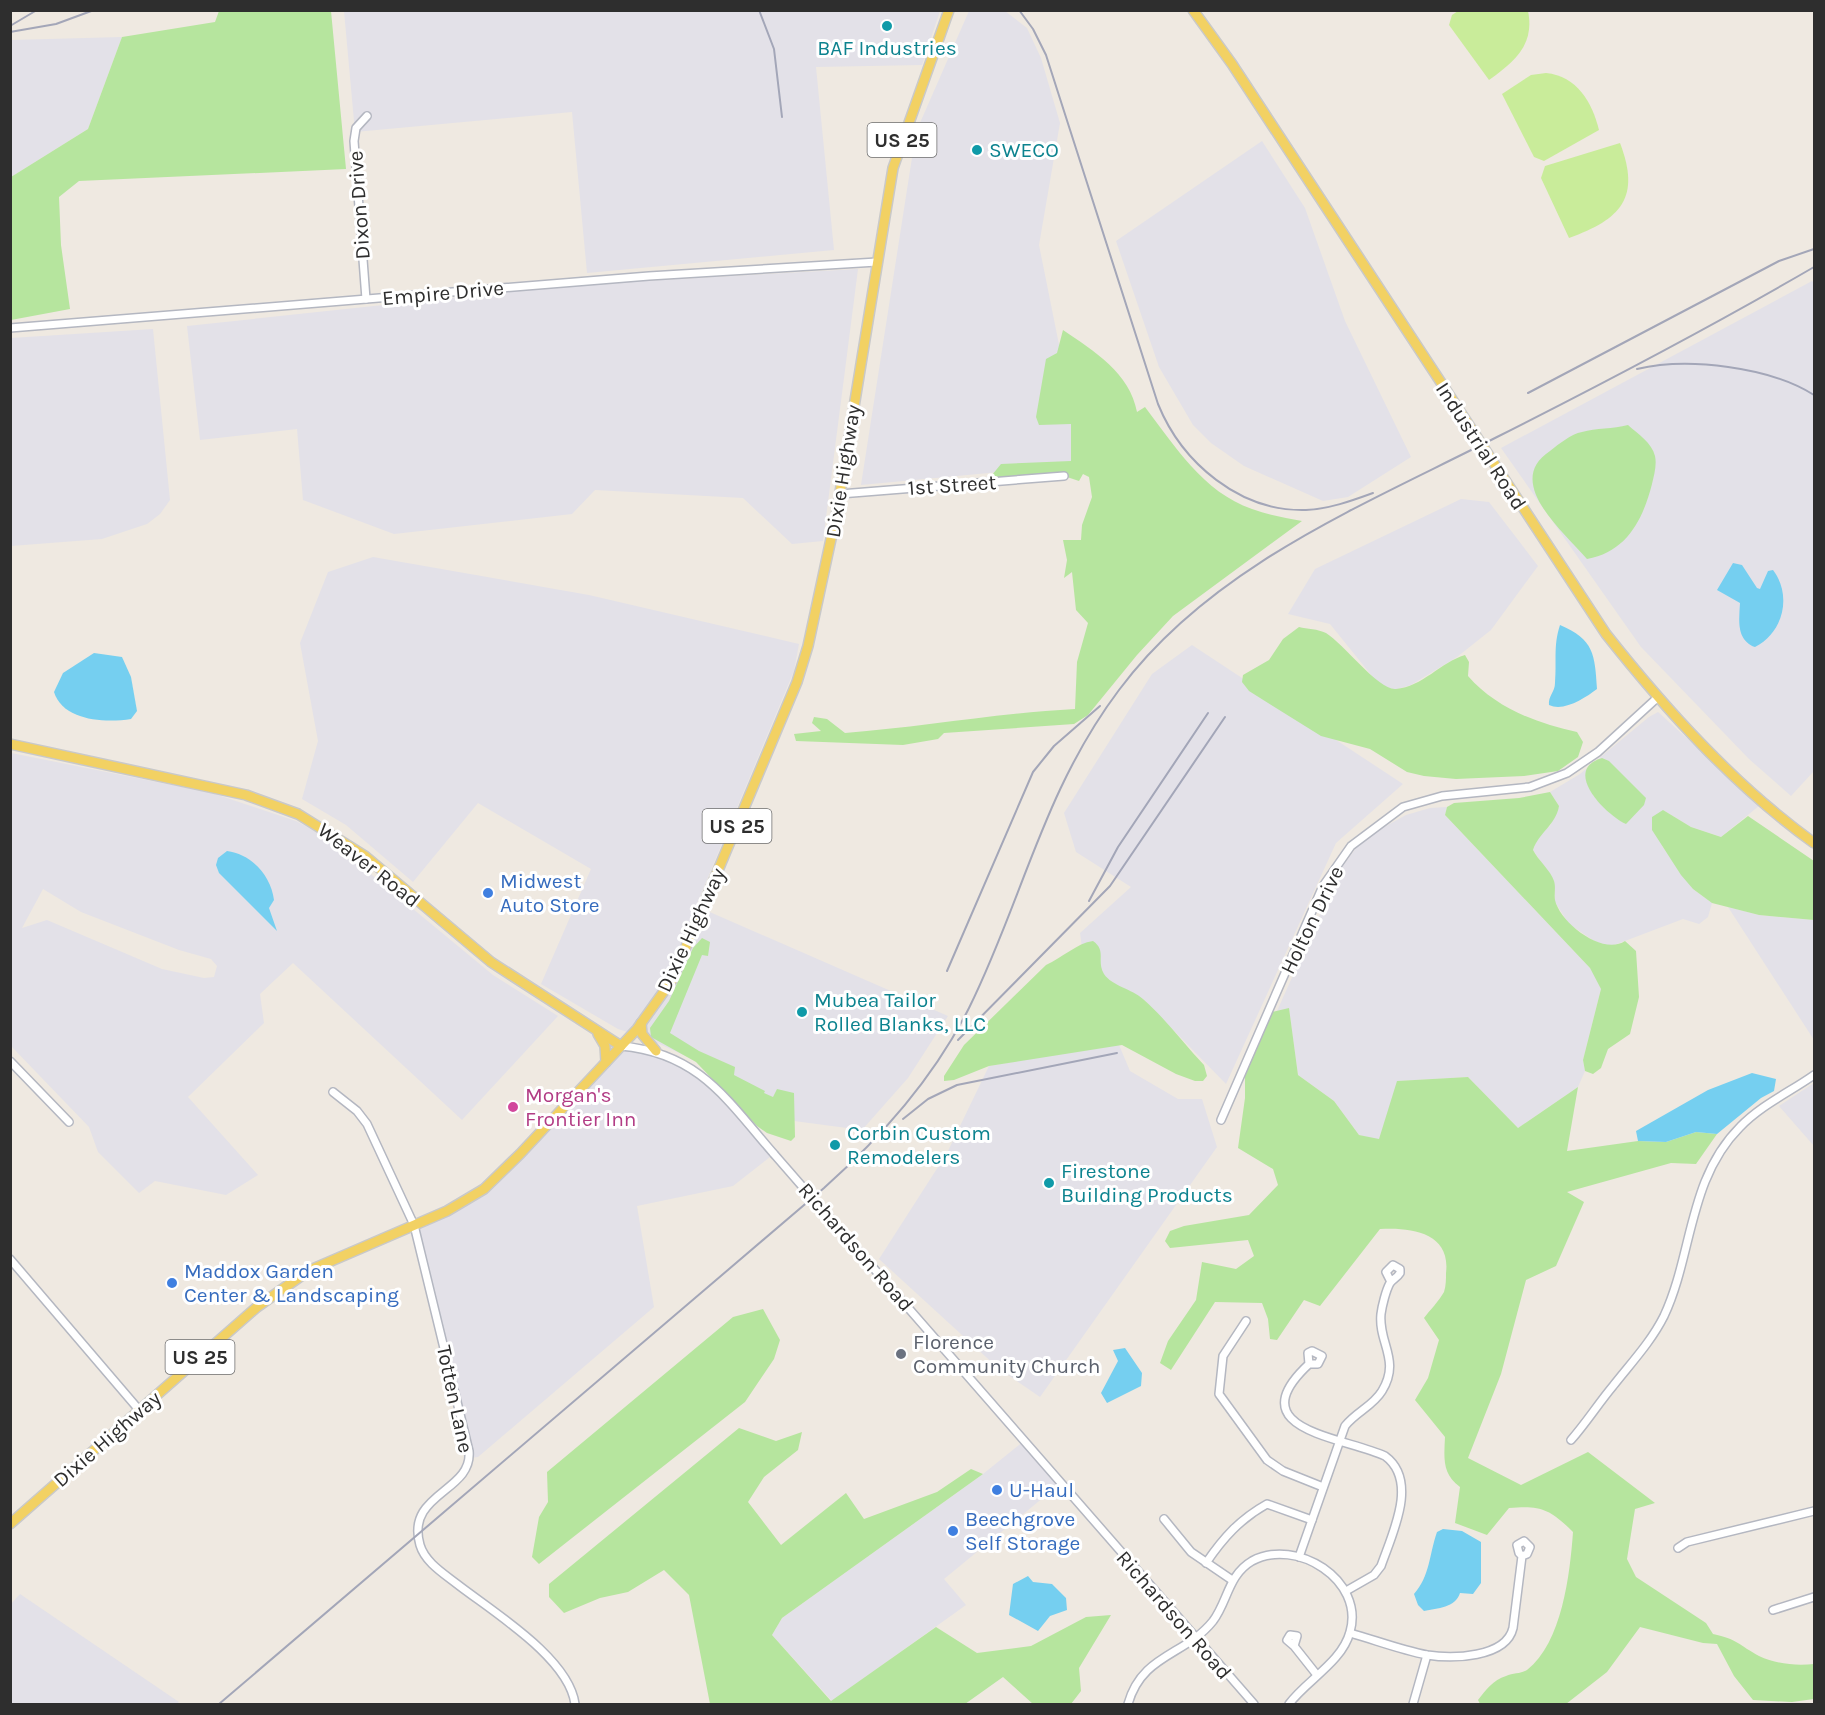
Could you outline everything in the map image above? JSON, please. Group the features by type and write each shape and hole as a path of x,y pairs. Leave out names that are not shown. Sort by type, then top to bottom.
{"main road":[{"name":"Industrial Road","path":"1193,10 1232,64 1572,587 1606,634 1657,698 1721,763 1815,843"},
{"name":"Dixie Highway","path":"10,1524 257,1306 292,1280 465,1201 494,1181 621,1046 672,980 797,682 816,617 840,494 893,168 950,12"},
{"name":"Weaver Road","path":"10,744 246,795 298,814 364,856 491,962 621,1046"},
{"path":"641,1023 642,1034 656,1051"},
{"path":"597,1030 605,1046 606,1062"}],"street":[{"name":"Dixon Drive","path":"366,299 354,134 359,123 367,116"},
{"name":"Empire Drive","path":"10,328 649,276 877,262"},
{"name":"1st Street","path":"840,494 1064,476"},
{"name":"Holton Drive","path":"1221,1120 1323,886 1351,846 1402,807 1442,796 1530,787 1567,773 1598,752 1657,698"},
{"name":"Richardson Road","path":"621,1046 656,1051 697,1071 828,1215 1193,1637 1254,1704"},
{"path":"10,1061 69,1122"},
{"path":"1571,1440 1638,1354 1663,1317 1675,1287 1702,1185 1714,1161 1731,1137 1750,1118 1815,1075"},
{"name":"Totten Lane","path":"333,1092 357,1111 367,1124 414,1225 469,1458 462,1475 432,1499 422,1513 418,1528 420,1544 427,1558 442,1573 556,1664 572,1688 575,1704"},
{"path":"10,1259 140,1410"},
{"path":"1299,1557 1345,1426 1353,1416 1376,1399 1388,1377 1390,1354 1381,1320 1391,1282"},
{"path":"1246,1321 1223,1356 1219,1394 1267,1460 1290,1474 1323,1487"},
{"path":"1309,1364 1287,1387 1284,1396 1286,1412 1297,1424 1390,1460 1399,1471 1403,1490 1381,1566 1374,1575 1346,1591"},
{"path":"1206,1563 1222,1540 1245,1516 1267,1504 1312,1520"},
{"path":"1678,1548 1687,1542 1815,1511"},
{"path":"1164,1519 1191,1552 1232,1580"},
{"path":"1128,1704 1132,1688 1141,1675 1212,1622 1232,1580 1243,1567 1260,1558 1278,1554 1299,1557 1327,1570 1346,1591 1352,1615 1350,1633 1342,1650 1289,1704"},
{"path":"1350,1633 1427,1655 1450,1656 1495,1650 1503,1645 1513,1628 1522,1556"},
{"path":"1773,1610 1815,1597"},
{"path":"1294,1646 1317,1675"},
{"path":"1413,1704 1427,1655"}],"shaded area":[{"path":"344,11 940,11 922,65 816,67 834,250 587,273 572,112 355,132"},
{"name":"SWECO","path":"969,11 1005,11 1027,28 1041,58 1060,123 1039,245 1083,464 861,485 916,132"},
{"path":"122,37 88,129 11,177 11,40"},
{"path":"1262,141 1305,208 1345,321 1411,457 1348,497 1323,501 1244,466 1211,443 1193,425 1159,367 1116,241"},
{"path":"858,269 823,541 792,544 743,498 595,490 572,514 394,534 303,500 297,429 200,440 187,326 571,285"},
{"path":"1812,281 1814,283 1814,771 1791,796 1749,759 1641,647 1501,448"},
{"path":"153,329 170,500 160,514 147,524 102,539 11,546 11,338"},
{"path":"1461,499 1489,502 1538,566 1491,630 1457,657 1411,685 1394,690 1380,686 1330,624 1288,614 1315,569"},
{"path":"373,557 589,595 799,644 794,671 696,906 948,1016 908,1078 862,1130 749,1115 695,1060 646,1038 618,1029 541,984 591,869 478,803 413,882 346,825 302,799 318,741 300,643 328,572"},
{"path":"1192,645 1403,784 1336,843 1226,1084 1143,999 1085,969 1080,933 1131,887 1076,852 1064,813 1152,674"},
{"path":"1658,712 1760,805 1721,837 1691,827 1663,810 1662,846 1693,889 1712,903 1708,917 1699,924 1683,919 1609,947 1599,944 1569,924 1555,902 1554,881 1533,850 1538,836 1550,826 1559,806 1550,792 1580,774"},
{"path":"11,753 212,793 296,821 326,837 493,975 558,1016 462,1120 293,963 260,994 264,1023 188,1097 258,1175 226,1195 155,1181 139,1193 98,1152 89,1127 11,1046","holes":["43,889 81,912 179,950 211,959 217,966 214,977 204,978 162,969 47,920 22,928"]},
{"path":"1447,807 1445,815 1590,968 1598,980 1601,989 1583,1060 1585,1071 1578,1087 1518,1128 1468,1077 1398,1081 1379,1140 1359,1135 1334,1101 1298,1075 1289,1009 1277,1011 1340,870 1356,848 1377,831 1406,815 1430,808"},
{"path":"1728,907 1759,915 1814,920 1814,1040"},
{"path":"1119,1045 1130,1071 1178,1099 1202,1099 1217,1147 1040,1397 998,1368 879,1259 947,1153 989,1066"},
{"path":"621,1046 641,1048 697,1071 774,1154 733,1186 637,1206 654,1307 478,1457 469,1458 414,1225 484,1189"},
{"path":"1814,1083 1814,1146 1779,1106"},
{"name":"Beechgrove Self Storage","path":"1024,1441 1061,1483 944,1579 966,1605 832,1701 772,1635 782,1618 983,1474"},
{"path":"20,1594 179,1702 176,1704 11,1704 11,1604"}],"green space":[{"path":"219,11 331,11 346,169 79,181 59,197 61,245 70,309 11,320 11,177 88,129 122,37 215,22"},
{"path":"1458,11 1528,11 1528,34 1525,43 1514,59 1489,80 1449,25 1452,15"},
{"path":"1546,73 1566,79 1582,92 1599,130 1544,161 1534,157 1502,94 1531,75"},
{"path":"1620,143 1628,178 1627,192 1622,204 1602,223 1569,238 1541,178 1545,166"},
{"path":"1063,330 1087,346 1119,374 1133,398 1137,412 1145,407 1179,452 1205,480 1235,501 1252,509 1302,521 1173,616 1137,655 1088,715 1074,724 944,733 938,739 903,745 796,741 794,734 821,731 812,723 814,717 827,719 845,733 1075,709 1077,662 1088,623 1076,610 1072,572 1064,578 1067,560 1063,540 1081,540 1082,525 1092,497 1089,477 1083,474 1079,481 1064,476 994,482 992,475 1001,464 1071,461 1071,424 1039,425 1036,417 1046,359 1057,353"},
{"path":"1628,425 1648,443 1653,451 1656,463 1652,484 1644,510 1631,532 1613,549 1587,559 1552,521 1542,506 1535,491 1533,477 1537,463 1569,437 1578,433"},
{"path":"1299,627 1326,633 1380,683 1389,688 1396,689 1414,684 1456,658 1465,655 1469,662 1468,676 1491,697 1532,719 1577,732 1583,742 1578,757 1558,771 1524,776 1456,779 1407,772 1370,749 1321,736 1249,691 1242,682 1243,675 1269,660 1283,639"},
{"path":"1602,758 1609,761 1646,798 1644,805 1626,824 1608,812 1591,792 1586,782 1586,772 1590,764"},
{"path":"1550,792 1559,806 1557,813 1533,850 1554,881 1555,900 1559,909 1574,927 1595,941 1616,944 1625,941 1636,951 1639,997 1630,1034 1608,1049 1601,1068 1593,1074 1585,1071 1583,1060 1601,989 1590,968 1445,815 1447,807 1454,803 1519,798"},
{"path":"1663,810 1691,827 1721,837 1748,816 1814,861 1814,920 1759,915 1712,903 1693,889 1681,875 1652,830 1652,817"},
{"path":"702,938 710,942 708,956 702,955 670,1033 699,1051 735,1067 734,1075 765,1091 764,1093 773,1097 777,1089 794,1093 795,1137 791,1141 767,1133 757,1126 696,1062 651,1037 650,1028 669,1001 693,948"},
{"path":"1093,941 1100,948 1104,974 1112,982 1138,996 1159,1014 1204,1065 1207,1076 1203,1081 1195,1081 1176,1074 1122,1045 989,1066 954,1080 944,1081 944,1076 964,1045 1046,965 1081,945"},
{"path":"1289,1008 1298,1075 1334,1101 1359,1135 1379,1139 1397,1081 1468,1077 1518,1128 1578,1087 1567,1151 1638,1141 1666,1142 1696,1132 1717,1134 1696,1164 1671,1163 1567,1192 1584,1202 1556,1266 1526,1280 1501,1374 1468,1458 1521,1485 1588,1452 1655,1503 1635,1509 1627,1559 1636,1577 1706,1623 1713,1634 1733,1640 1772,1661 1814,1664 1814,1699 1792,1702 1753,1700 1734,1676 1717,1644 1703,1643 1640,1627 1607,1672 1566,1704 1480,1704 1478,1700 1490,1686 1501,1678 1527,1670 1549,1643 1562,1607 1573,1532 1558,1518 1544,1510 1529,1507 1509,1508 1487,1535 1455,1523 1460,1487 1450,1477 1445,1465 1445,1437 1415,1400 1428,1378 1439,1340 1424,1318 1444,1292 1446,1283 1446,1260 1442,1249 1427,1235 1405,1229 1380,1229 1320,1306 1304,1300 1277,1340 1270,1339 1268,1319 1262,1303 1215,1302 1171,1370 1160,1363 1168,1341 1196,1300 1202,1262 1236,1269 1254,1256 1248,1240 1170,1248 1165,1241 1170,1231 1184,1226 1249,1215 1278,1185 1273,1169 1238,1148 1245,1098 1245,1067 1268,1013"},
{"path":"763,1309 780,1340 774,1359 745,1402 539,1564 532,1557 539,1517 548,1502 547,1472 733,1317"},
{"path":"739,1428 776,1441 802,1432 798,1450 764,1477 748,1502 781,1545 846,1493 864,1519 937,1492 971,1469 983,1474 782,1618 772,1635 831,1701 936,1627 977,1653 1031,1646 1086,1617 1111,1615 1079,1668 1081,1691 1071,1704 1033,1704 1003,1677 965,1704 710,1704 689,1595 664,1570 628,1592 600,1598 564,1613 549,1597 549,1584"}],"water":[{"path":"1733,563 1742,565 1760,589 1768,571 1773,570 1782,590 1782,612 1778,623 1773,632 1755,647 1744,640 1740,629 1740,603 1717,590"},
{"path":"1560,625 1571,630 1586,642 1593,658 1597,689 1574,703 1555,707 1549,705 1549,702 1555,686 1556,647"},
{"path":"94,653 122,657 131,677 137,711 131,719 109,721 86,718 66,709 59,702 54,692 63,673"},
{"path":"227,851 252,861 269,882 274,900 269,908 277,931 219,873 216,865 218,858"},
{"path":"1752,1073 1776,1079 1774,1091 1761,1098 1717,1134 1696,1132 1666,1142 1638,1141 1636,1131 1708,1090"},
{"path":"1125,1348 1142,1373 1141,1386 1107,1403 1101,1393 1118,1361 1113,1350"},
{"path":"1443,1529 1462,1531 1481,1542 1481,1583 1473,1594 1460,1593 1458,1598 1450,1604 1424,1611 1418,1605 1414,1594 1426,1573 1437,1532"},
{"path":"1028,1576 1033,1582 1052,1584 1066,1598 1067,1610 1050,1616 1038,1631 1009,1615 1013,1584"}],"railway":[{"path":"10,26 37,10"},
{"path":"10,32 56,24 94,10"},
{"path":"759,10 774,49 782,117"},
{"path":"1019,10 1033,29 1046,55 1158,404 1182,446 1216,480 1258,503 1306,510 1348,502 1373,493"},
{"path":"1528,393 1779,261 1814,249"},
{"path":"219,1704 824,1188 886,1127 923,1082 955,1034 969,1008 1005,927 1052,806 1093,728 1119,690 1156,646 1198,608 1244,573 1343,514 1617,375 1814,267"},
{"path":"1637,369 1680,364 1728,367 1775,377 1814,395"},
{"path":"947,971 1033,772 1054,746 1100,706"},
{"path":"1089,901 1118,847 1208,713"},
{"path":"958,1040 1110,886 1225,717"},
{"path":"903,1119 928,1099 957,1085 1117,1053"}],"place":[{"name":"BAF Industries","path":"887,26"},
{"name":"SWECO","path":"977,150"},
{"name":"Midwest Auto Store","path":"488,893"},
{"name":"Mubea Tailor Rolled Blanks, LLC","path":"802,1012"},
{"name":"Morgan's Frontier Inn","path":"513,1107"},
{"name":"Corbin Custom Remodelers","path":"835,1145"},
{"name":"Firestone Building Products","path":"1049,1183"},
{"name":"Maddox Garden Center & Landscaping","path":"172,1283"},
{"name":"Florence Community Church","path":"901,1354"},
{"name":"U-Haul","path":"997,1490"},
{"name":"Beechgrove Self Storage","path":"953,1531"}]}
